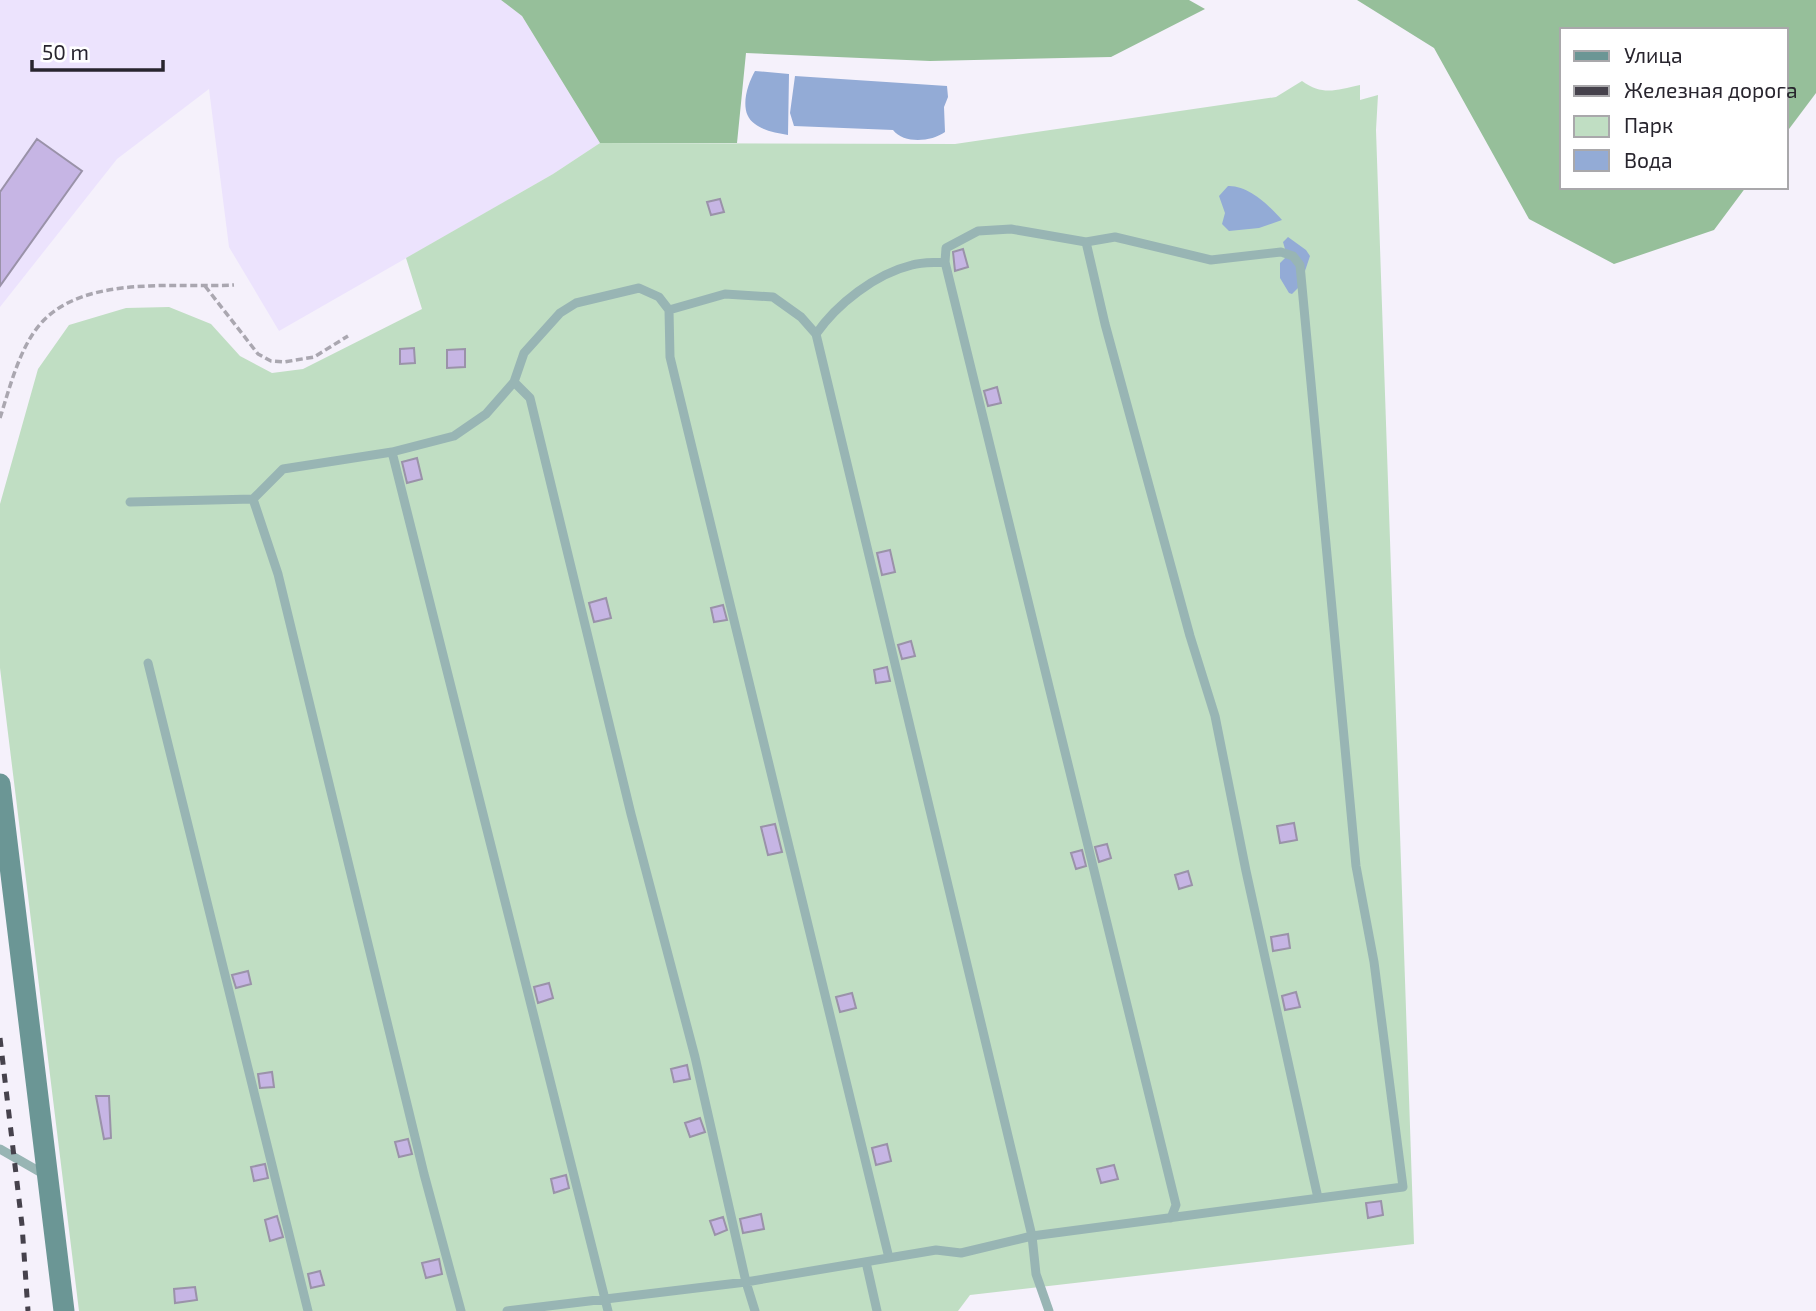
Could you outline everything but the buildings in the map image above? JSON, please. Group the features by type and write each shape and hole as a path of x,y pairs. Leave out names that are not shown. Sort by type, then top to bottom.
{"street":[{"path":"0,784 64,1311"}],"lane":[{"path":"507,1311 746,1282 936,1250 961,1253 1032,1236 1171,1218 1403,1186 1374,962 1356,866 1300,265 1293,256 1281,252 1211,260 1115,237 1086,242 1011,229 978,231 946,248 945,262 1176,1205 1171,1218"},
{"path":"1086,242 1105,324 1190,636 1215,716 1318,1198"},
{"path":"816,334 828,317 881,277 912,265 945,262"},
{"path":"130,502 253,499 283,469 392,452 454,436 486,414 514,382 524,354 559,313 576,303 639,288 659,297 669,310 670,357 888,1258"},
{"path":"669,310 725,294 773,297 801,317 816,334 1032,1236 1037,1274 1049,1311"},
{"path":"514,382 530,398 631,814 695,1057 755,1311"},
{"path":"392,452 608,1311"},
{"path":"253,499 278,574 424,1174 461,1311"},
{"path":"148,663 308,1311"},
{"path":"0,1149 48,1177"},
{"path":"866,1262 877,1311"}],"path":[{"path":"0,418 28,344 43,320 69,303 99,292 125,287 234,285"},
{"path":"205,286 258,354 271,361 284,362 314,356 348,336"}],"shaded area":[{"path":"0,0 501,0 522,16 600,143 553,174 279,331 229,247 209,89 117,159 0,307"}],"green space":[{"path":"501,0 1189,0 1205,9 1111,57 930,61 746,53 737,143 600,143 522,16"},
{"path":"1357,0 1816,0 1816,93 1788,130 1788,28 1560,28 1560,189 1745,189 1714,230 1614,264 1529,219 1434,48"},
{"path":"1302,81 1323,90 1360,85 1360,100 1378,95 1376,130 1414,1244 970,1295 958,1311 79,1311 0,668 0,504 38,369 69,325 126,308 169,307 211,324 240,356 272,373 303,369 422,309 406,258 553,174 600,143 955,144 1276,97"}],"water":[{"path":"755,71 789,74 788,135 762,128 750,119 745,106 749,84"},
{"path":"795,76 947,86 945,132 933,138 918,140 904,138 893,130 794,126 790,113"},
{"path":"1228,186 1251,193 1282,220 1259,228 1229,231 1222,224 1225,213 1219,196"},
{"path":"1288,237 1310,256 1300,286 1292,294 1280,278 1280,263 1287,256 1283,242"}],"railway":[{"path":"0,1038 22,1225 28,1311"}]}
